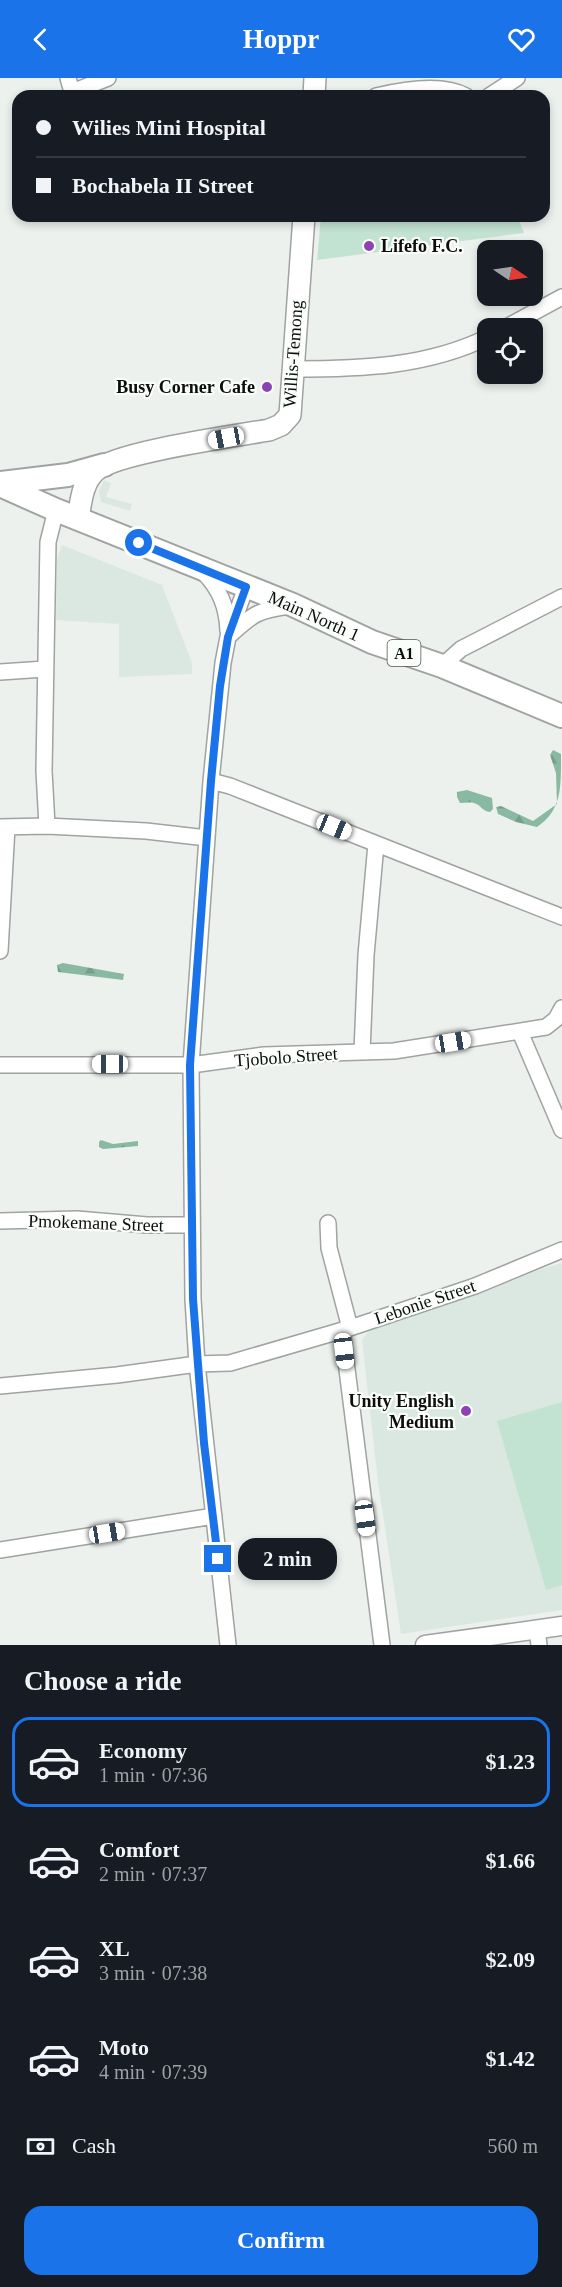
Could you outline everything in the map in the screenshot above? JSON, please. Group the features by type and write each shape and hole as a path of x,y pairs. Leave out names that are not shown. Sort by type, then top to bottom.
{"main road":[{"name":"Willis-Temong","path":"104,465 139,454 269,430 281,425 290,415 304,222"},
{"path":"0,484 68,475 104,465"},
{"path":"78,518 85,485 94,471 104,465"},
{"name":"Main North 1","path":"0,484 56,510 292,605 372,642 442,666 562,716"}],"street":[{"path":"79,90 108,78"},
{"path":"498,90 517,78"},
{"path":"418,90 447,88 452,90"},
{"path":"523,318 562,297"},
{"path":"294,369 352,369 404,363 464,349 477,342"},
{"path":"47,826 44,771 48,542 56,510"},
{"path":"199,568 214,583 224,603 228,637"},
{"path":"228,1645 197,1364 193,1299 190,1065 220,686 228,637 246,587"},
{"path":"442,666 461,649 562,597"},
{"path":"228,637 252,615 263,610 292,605"},
{"path":"0,672 45,669"},
{"path":"211,781 230,786 562,917"},
{"path":"0,951 3,827 47,826 146,831 207,838"},
{"path":"362,1053 366,955 376,844"},
{"name":"Tjobolo Street","path":"0,1065 190,1065 264,1055 394,1050 546,1027 556,1019 562,1008"},
{"path":"520,1032 562,1130"},
{"name":"Pmokemane Street","path":"0,1221 77,1219 147,1225 192,1225"},
{"path":"328,1223 329,1248 346,1329 382,1645"},
{"name":"Lebonie Street","path":"0,1386 117,1375 197,1364 230,1363 346,1329 475,1286 562,1250"},
{"path":"0,1550 213,1516"},
{"path":"425,1645 460,1638 538,1637 562,1626"}],"shaded area":[{"path":"104,480 111,483 106,497 132,504 130,511 101,502 99,492"},
{"path":"62,545 162,585 192,663 192,674 119,677 119,624 56,620 57,559"},
{"name":"Unity English Medium","path":"562,1263 562,1610 401,1634 378,1482 362,1340 371,1328 409,1318 499,1282"}],"green space":[{"name":"Lifefo F.C.","path":"320,222 519,222 524,233 317,260"},
{"path":"553,750 561,754 561,777 557,801 556,773 550,755"},
{"path":"467,790 492,798 493,809 490,812 474,803 460,803 457,792"},
{"path":"556,805 537,827 516,822 498,814 496,807 501,806 533,821"},
{"path":"63,963 124,974 123,980 58,972 57,965"},
{"path":"101,1140 113,1144 138,1141 138,1146 103,1149 99,1147"},
{"path":"562,1402 562,1585 546,1590 497,1421"}],"place":[{"name":"Lifefo F.C.","path":"369,246"},
{"name":"Busy Corner Cafe","path":"267,387"},
{"name":"Unity English Medium","path":"466,1411"}],"route":[{"path":"139,543 246,587 228,637 220,686 190,1065 193,1299 204,1443 218,1559"}]}
